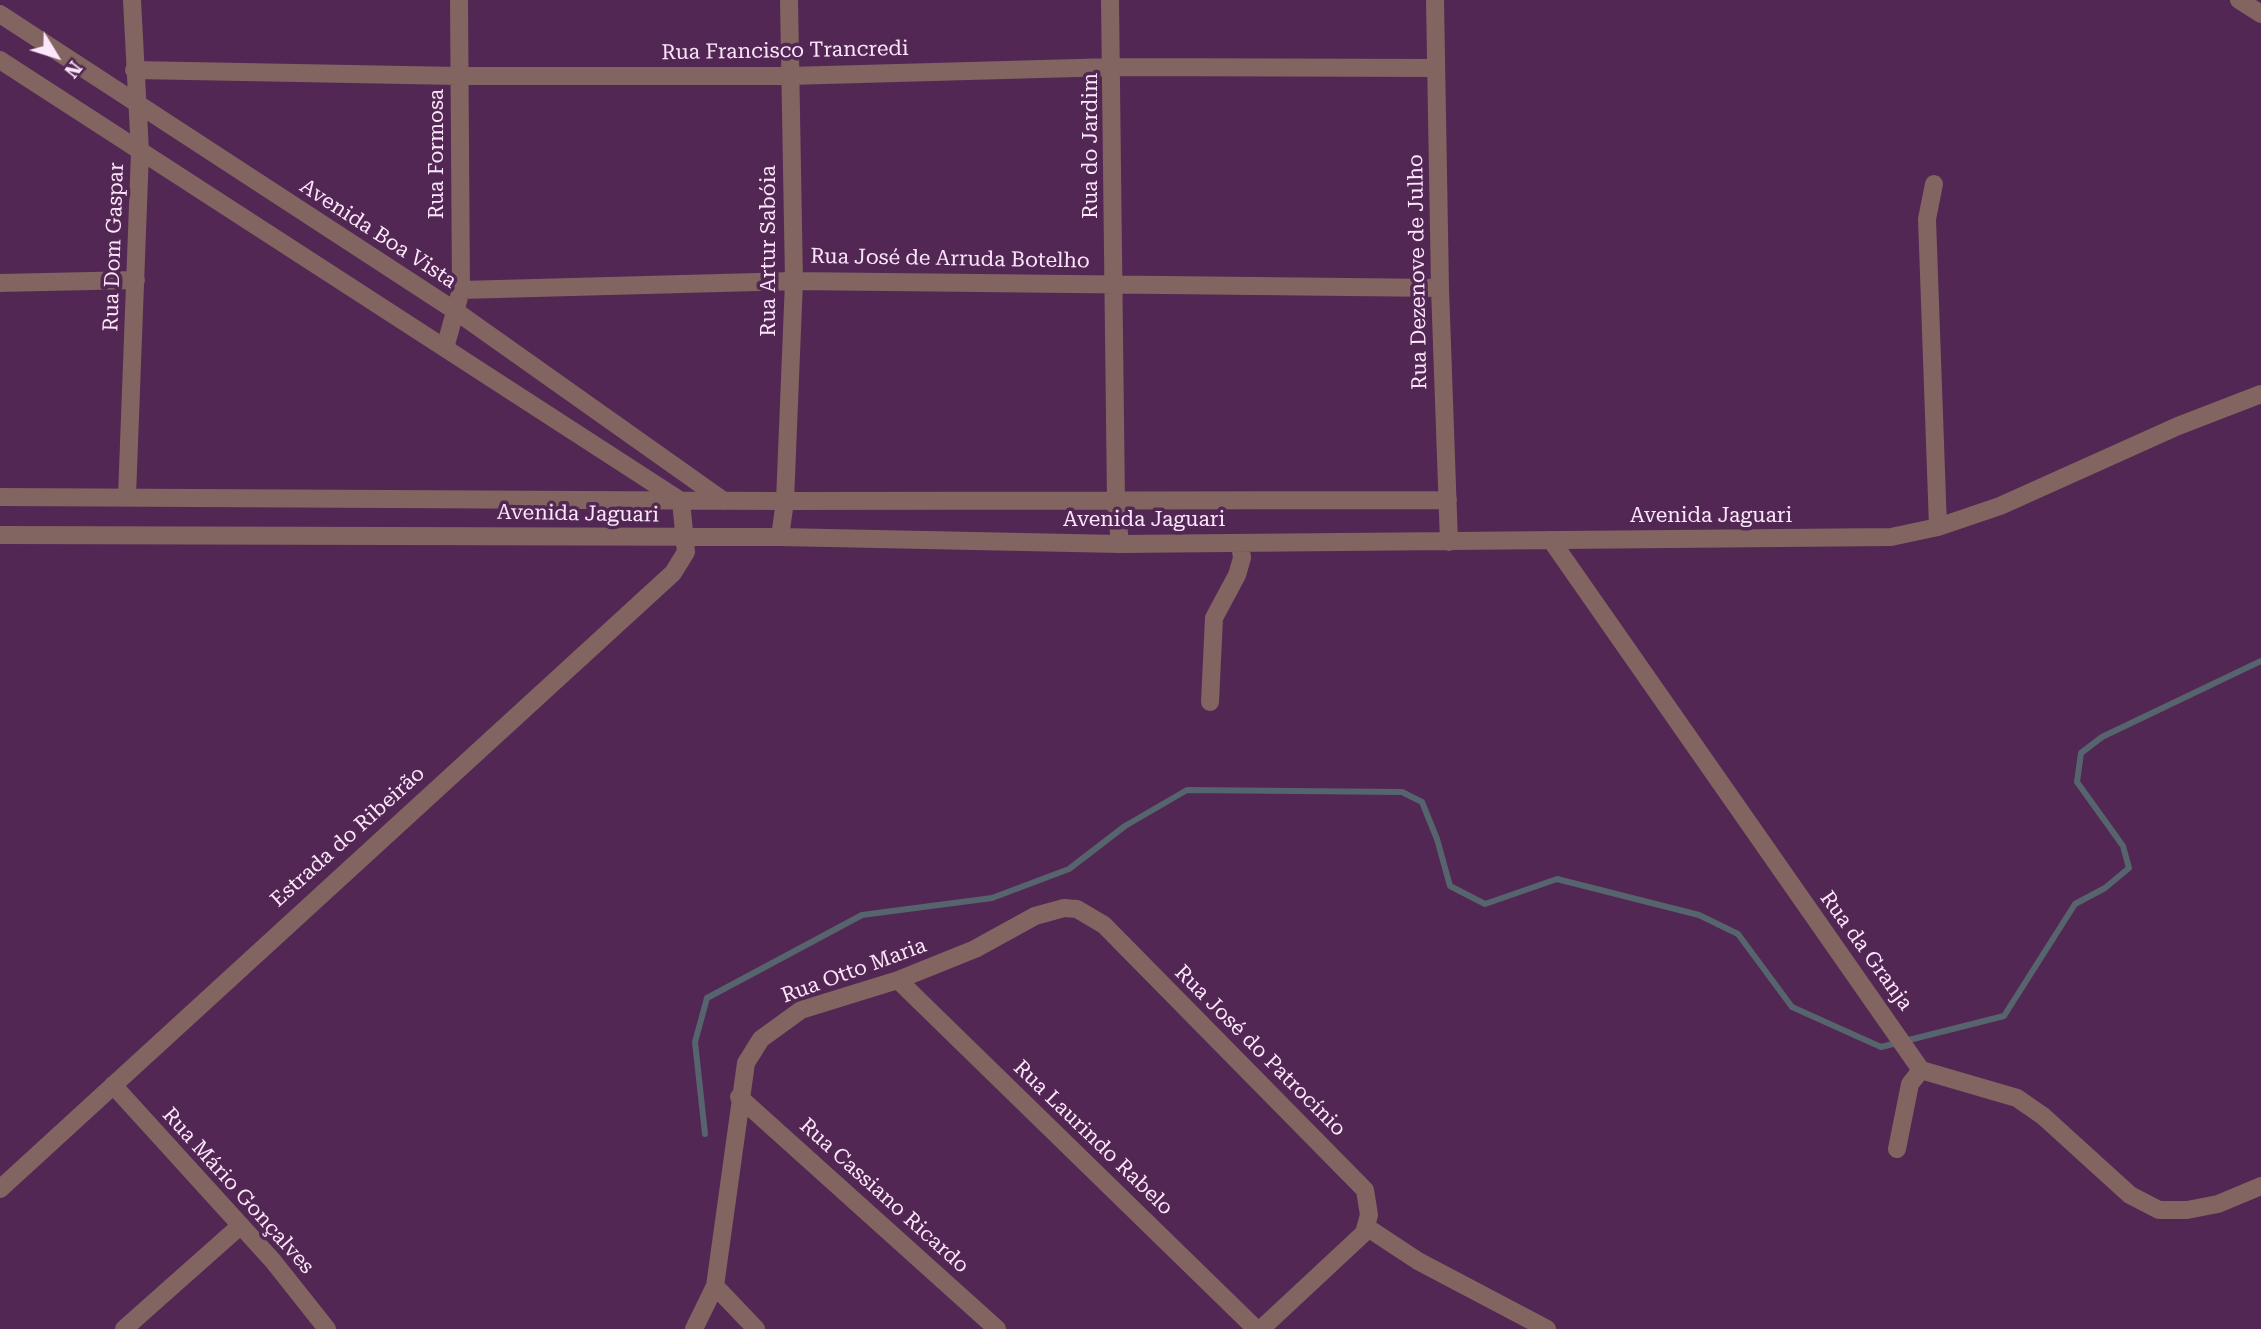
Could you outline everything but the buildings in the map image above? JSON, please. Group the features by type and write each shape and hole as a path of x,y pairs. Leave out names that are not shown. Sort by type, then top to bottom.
{"street":[{"name":"Rua Dom Gaspar","path":"127,496 140,152 131,0"},
{"name":"Rua Formosa","path":"445,348 461,290 459,0"},
{"name":"Rua Artur Sabóia","path":"780,537 785,501 794,281 789,0"},
{"name":"Rua do Jardim","path":"1111,0 1116,502 1120,544"},
{"name":"Rua Dezenove de Julho","path":"1435,0 1440,289 1449,542"},
{"path":"2239,0 2261,14"},
{"name":"Avenida Boa Vista","path":"0,14 457,312 724,501"},
{"path":"0,60 681,501"},
{"name":"Rua Francisco Trancredi","path":"134,70 459,76 789,76 1113,67 1437,68"},
{"path":"1934,184 1927,219 1938,527"},
{"path":"0,283 136,280"},
{"name":"Rua José de Arruda Botelho","path":"461,290 794,281 1440,289"},
{"name":"Avenida Jaguari","path":"0,535 780,537 1120,544 1840,540 1891,537 1938,527 2000,506 2178,426 2261,394"},
{"name":"Avenida Jaguari","path":"0,498 127,496 1116,502 1448,500"},
{"name":"Estrada do Ribeirão","path":"0,1189 673,573 686,552 681,501"},
{"name":"Rua da Granja","path":"1551,540 1918,1066"},
{"path":"1210,702 1214,618 1237,575 1242,558 1240,543"},
{"name":"Rua Otto Maria","path":"694,1329 715,1286 739,1097 746,1063 761,1039 776,1025 801,1010 898,980 984,945 1050,910 1064,908 1089,914"},
{"name":"Rua José do Patrocínio","path":"1089,914 1104,925 1357,1181 1364,1190 1369,1205 1366,1230"},
{"name":"Rua Laurindo Rabelo","path":"898,980 1259,1329"},
{"path":"1897,1149 1910,1084 1918,1066 2017,1098 2043,1116 2130,1195 2159,1210 2187,1210 2218,1204 2261,1186"},
{"name":"Rua Mário Gonçalves","path":"113,1086 240,1226 327,1329"},
{"name":"Rua Cassiano Ricardo","path":"739,1097 997,1329"},
{"path":"124,1329 240,1226"},
{"path":"1259,1329 1366,1230 1418,1261 1547,1329"},
{"path":"715,1286 757,1329"}],"waterway":[{"path":"705,1134 695,1042 707,998 862,915 992,898 1069,869 1125,826 1187,790 1402,792 1422,802 1437,839 1450,886 1485,904 1557,879 1699,915 1738,934 1792,1007 1881,1047 2004,1016 2075,904 2105,888 2129,868 2123,846 2077,782 2081,753 2102,737 2261,661"}]}
